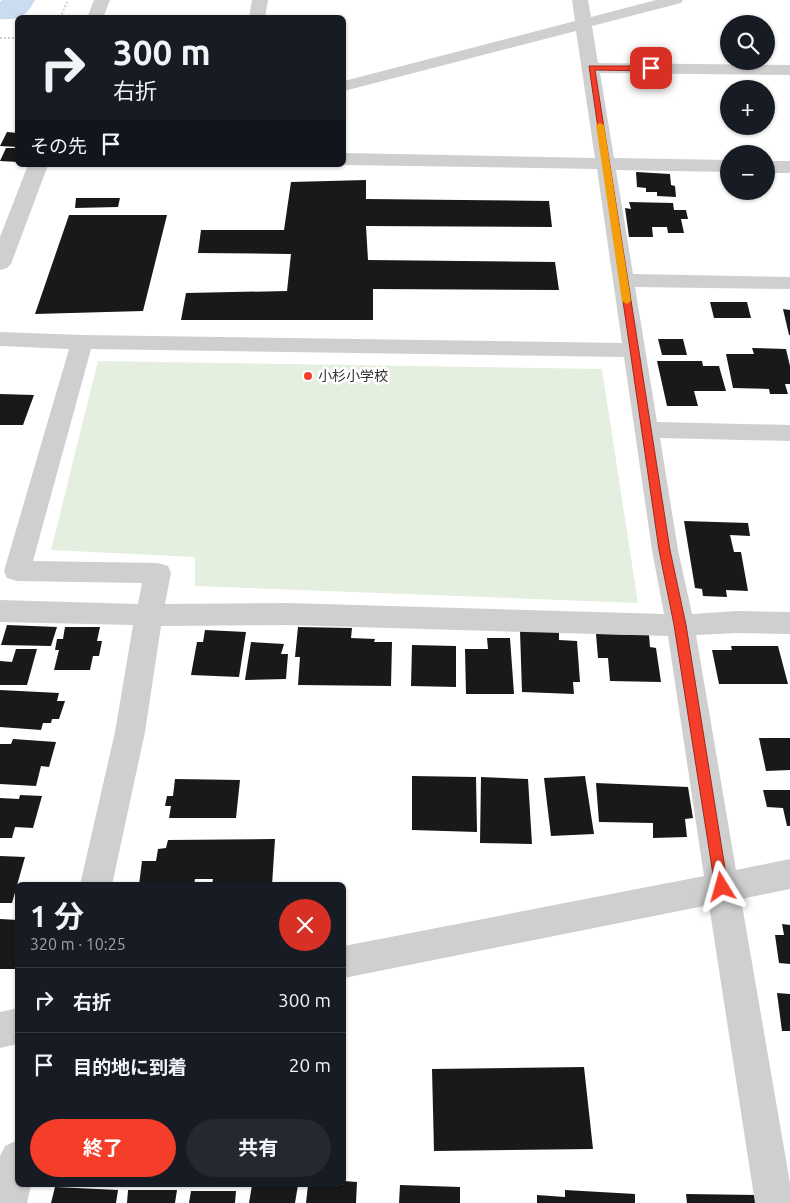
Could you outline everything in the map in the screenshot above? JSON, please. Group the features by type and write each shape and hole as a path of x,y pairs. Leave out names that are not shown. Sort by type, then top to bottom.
{"street":[{"path":"96,15 102,0"},
{"path":"258,15 260,0"},
{"path":"580,0 665,550 680,625 774,1203"},
{"path":"346,85 675,0"},
{"path":"592,68 790,70"},
{"path":"346,159 720,166"},
{"path":"0,264 8,223 37,167"},
{"path":"775,167 790,167"},
{"path":"623,280 790,283"},
{"path":"0,339 82,342 635,350"},
{"path":"82,342 17,571 158,573 149,615 130,732 97,882"},
{"path":"647,430 790,433"},
{"path":"0,611 149,615 288,614 680,625 737,622 790,623"},
{"path":"346,962 790,874"},
{"path":"0,1030 15,1027"},
{"path":"8,1203 15,1172"}],"path":[{"path":"61,15 68,0"},
{"path":"0,38 15,38"}],"green space":[{"path":"98,361 602,369 638,603 195,586 195,557 51,550"}],"water":[{"path":"2,0 35,0 25,14 15,15 15,18 7,19 0,19 0,2"}],"building":[{"path":"7,132 15,133 15,147 0,146"},
{"path":"6,148 15,148 15,162 0,161"},
{"path":"636,172 670,174 671,185 675,186 676,197 657,196 657,192 646,192 646,188 637,187"},
{"path":"366,180 366,199 549,201 552,227 366,226 368,260 555,262 559,290 373,289 373,320 181,320 186,293 287,291 291,254 198,253 201,230 284,230 291,182"},
{"path":"76,198 120,198 118,207 75,208"},
{"path":"629,202 673,203 674,210 686,210 688,219 681,219 684,233 668,233 667,227 652,227 653,237 629,237 625,208 631,209"},
{"path":"69,215 167,215 143,311 35,314"},
{"path":"710,302 747,302 751,318 714,318"},
{"path":"783,309 790,310 790,335 789,335"},
{"path":"658,339 683,339 687,355 662,355"},
{"path":"752,348 786,349 790,366 790,384 785,384 788,394 770,394 769,389 733,388 726,354 754,354"},
{"path":"657,361 702,361 703,366 719,366 726,391 694,391 698,406 667,406"},
{"path":"0,394 34,395 23,425 0,425"},
{"path":"684,521 748,523 750,536 730,535 734,552 741,552 748,591 726,590 727,597 703,596 702,589 695,588"},
{"path":"7,625 57,627 51,646 1,645"},
{"path":"65,627 100,627 97,641 102,641 99,656 93,656 90,670 54,670 59,650 55,650 57,639 63,639"},
{"path":"298,627 352,628 351,638 375,639 374,642 392,642 391,686 298,685 300,657 295,657"},
{"path":"205,630 246,632 239,677 191,675 197,642 203,642"},
{"path":"520,631 559,632 559,640 577,641 580,682 573,682 574,694 522,692"},
{"path":"596,634 649,635 650,647 656,648 661,682 610,681 608,658 598,658"},
{"path":"487,638 510,638 514,694 466,694 465,649 488,649"},
{"path":"251,642 284,644 281,654 288,654 286,679 245,680"},
{"path":"412,645 456,646 456,687 411,686"},
{"path":"731,646 778,646 788,684 719,684 712,650 732,650"},
{"path":"16,649 37,649 27,685 0,685 0,661 12,662"},
{"path":"0,690 59,693 57,701 65,701 59,719 52,719 51,723 43,723 41,730 0,727"},
{"path":"759,738 790,738 790,770 766,771"},
{"path":"13,739 56,742 49,767 41,766 36,786 0,784 0,744 11,744"},
{"path":"412,776 476,777 477,832 412,830"},
{"path":"585,776 594,834 551,836 544,778"},
{"path":"481,777 528,779 532,844 480,843"},
{"path":"175,779 240,780 236,818 169,818 171,806 165,806 167,796 173,796"},
{"path":"596,783 688,787 693,818 685,819 687,837 653,838 653,823 599,822"},
{"path":"763,790 790,790 790,826 787,826 783,808 767,807"},
{"path":"20,795 42,796 33,828 15,827 12,838 0,838 0,798 19,799"},
{"path":"275,839 272,882 212,882 213,879 195,879 194,882 139,882 142,861 156,861 158,849 166,848 168,840"},
{"path":"0,856 25,857 18,882 15,882 12,903 0,903"},
{"path":"0,919 15,920 15,969 0,969"},
{"path":"782,924 790,925 790,964 779,963 775,935 784,935"},
{"path":"777,993 790,994 790,1031 782,1031"},
{"path":"584,1067 593,1149 434,1151 432,1069"},
{"path":"346,1181 357,1182 356,1203 306,1203 308,1187 346,1187"},
{"path":"400,1185 460,1187 460,1203 399,1203"},
{"path":"55,1187 118,1190 116,1203 51,1203"},
{"path":"252,1187 298,1187 295,1203 249,1203"},
{"path":"128,1190 177,1190 175,1203 127,1203"},
{"path":"565,1190 635,1194 635,1203 537,1203 537,1195 565,1197"},
{"path":"191,1191 236,1191 235,1203 189,1203"},
{"path":"686,1194 757,1195 758,1203 687,1203"}],"slow traffic":[{"path":"600,125 627,301"}],"place":[{"name":"小杉小学校","path":"308,376"}],"route":[{"path":"651,68 592,68 665,550 680,625 722,887"}]}
